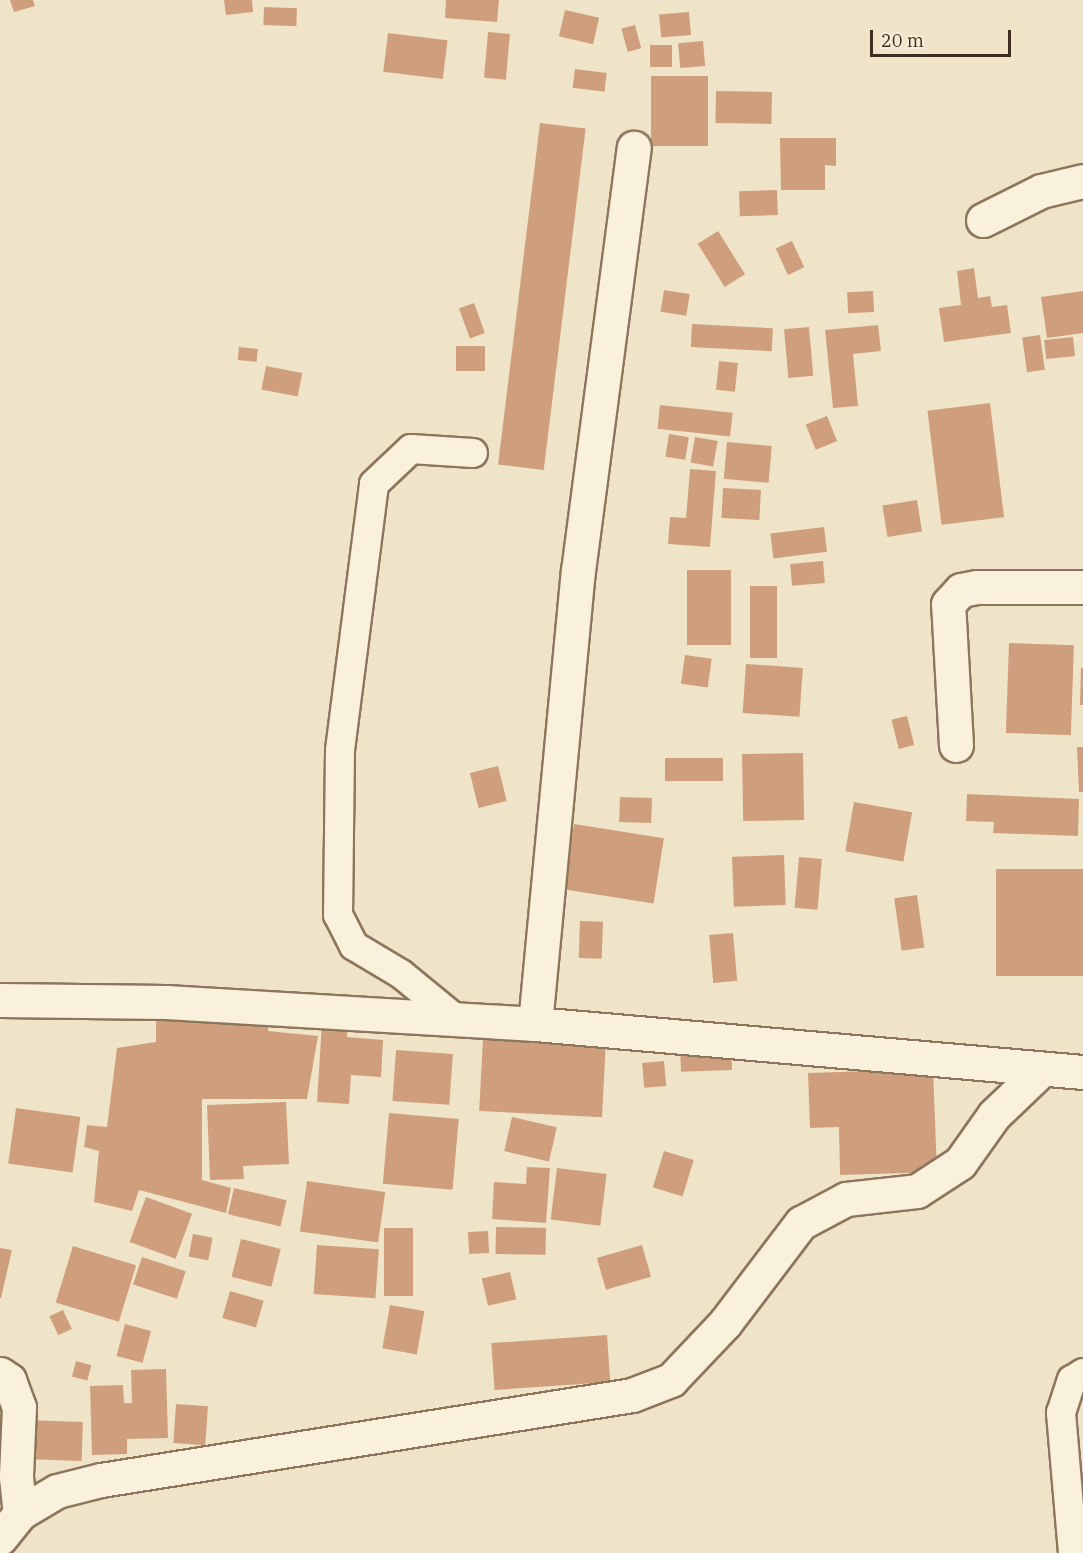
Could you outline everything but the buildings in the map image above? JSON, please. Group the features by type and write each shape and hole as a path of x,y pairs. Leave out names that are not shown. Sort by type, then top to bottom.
{"street":[{"path":"535,1024 578,571 634,148"},
{"path":"983,220 1041,191 1083,181"},
{"path":"956,745 948,604 961,590 977,587 1083,587"},
{"path":"0,1000 166,1002 535,1024 1040,1071 1083,1072"},
{"path":"0,1539 20,1513 57,1491 101,1480 632,1395 671,1380 725,1323 801,1223 846,1199 917,1191 960,1163 994,1115 1040,1071"},
{"path":"0,1374 9,1380 19,1407 16,1477 20,1513"}],"lane":[{"path":"456,1019 401,974 354,946 338,915 340,750 374,484 411,449 473,453"},
{"path":"1072,1553 1061,1413 1072,1380 1083,1372"}]}
